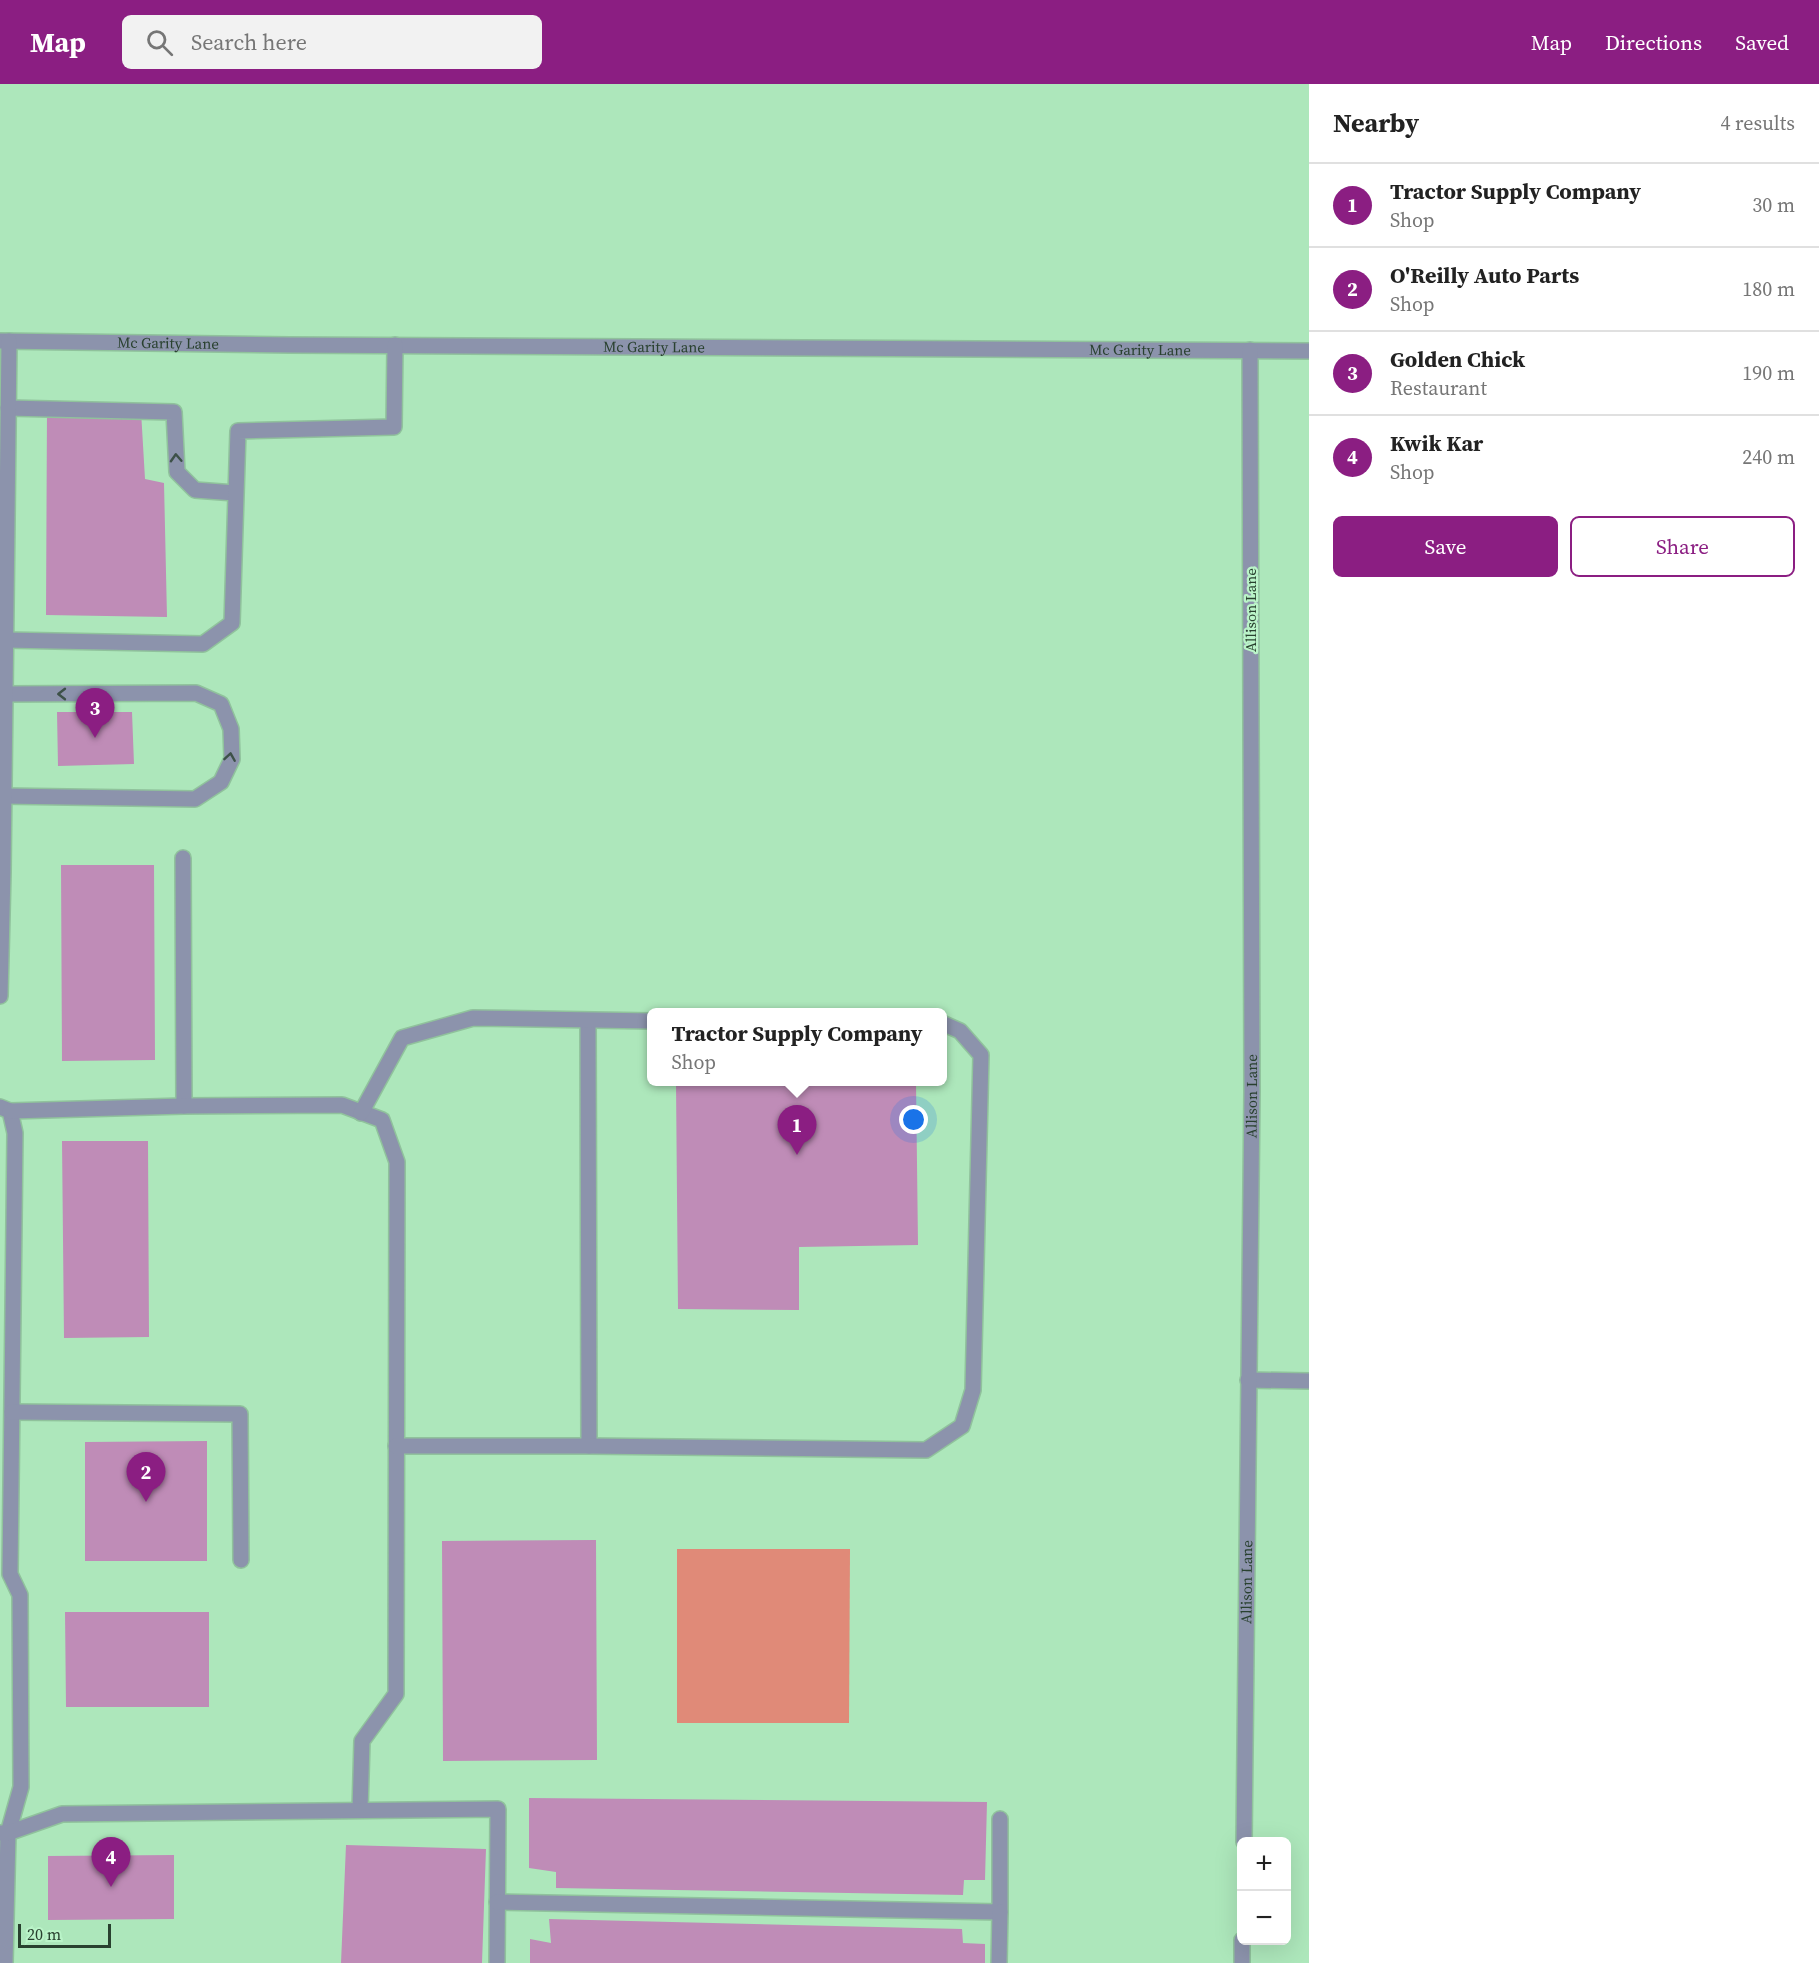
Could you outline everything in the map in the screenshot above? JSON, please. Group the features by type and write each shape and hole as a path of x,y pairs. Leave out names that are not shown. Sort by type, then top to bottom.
{"street":[{"name":"Mc Garity Lane","path":"5,341 1309,351"},
{"path":"0,996 8,408 5,341"},
{"path":"6,640 203,644 232,623 238,431 394,427 395,345"},
{"name":"Allison Lane","path":"1244,1837 1252,1092 1250,350"},
{"path":"8,408 174,412 177,472 195,490 235,493"},
{"path":"4,796 195,798 221,782 232,759 231,729 221,704 196,693 5,694"},
{"path":"183,858 184,1106"},
{"path":"361,1113 402,1038 473,1018 647,1021"},
{"path":"588,1021 589,1446"},
{"path":"396,1446 926,1450 962,1426 973,1390 981,1055 960,1031 947,1025"},
{"path":"5,1963 4,1833 21,1787 20,1595 10,1574 15,1133 5,1109 342,1105 382,1120 397,1162 396,1694 362,1741 360,1810"},
{"path":"1248,1380 1309,1381"},
{"path":"12,1412 240,1414 241,1560"},
{"path":"4,1833 62,1814 498,1809 497,1963"},
{"path":"999,1963 1000,1819"},
{"path":"497,1902 1000,1912"},
{"path":"1242,1945 1242,1963"}],"shaded area":[{"path":"677,1549 850,1549 849,1723 677,1723"}],"building":[{"path":"47,409 141,411 145,479 164,483 167,617 46,615"},
{"path":"57,712 132,712 134,764 58,766"},
{"path":"61,865 154,865 155,1060 62,1061"},
{"path":"676,1086 916,1086 918,1245 799,1247 799,1310 678,1309"},
{"path":"62,1141 148,1141 149,1337 64,1338"},
{"path":"207,1441 207,1561 85,1561 85,1442"},
{"path":"596,1540 597,1760 443,1761 442,1541"},
{"path":"65,1612 209,1612 209,1707 66,1707"},
{"path":"529,1798 987,1802 985,1880 964,1880 963,1895 556,1888 556,1872 529,1868"},
{"path":"346,1845 486,1849 482,1963 341,1963"},
{"path":"174,1855 174,1919 48,1920 48,1856"},
{"path":"549,1919 962,1929 963,1943 985,1944 985,1963 530,1963 530,1939 551,1943"}],"place":[{"name":"Golden Chick","path":"95,738"},
{"name":"Tractor Supply Company","path":"797,1155"},
{"name":"O'Reilly Auto Parts","path":"146,1502"},
{"name":"Kwik Kar","path":"111,1887"}]}
